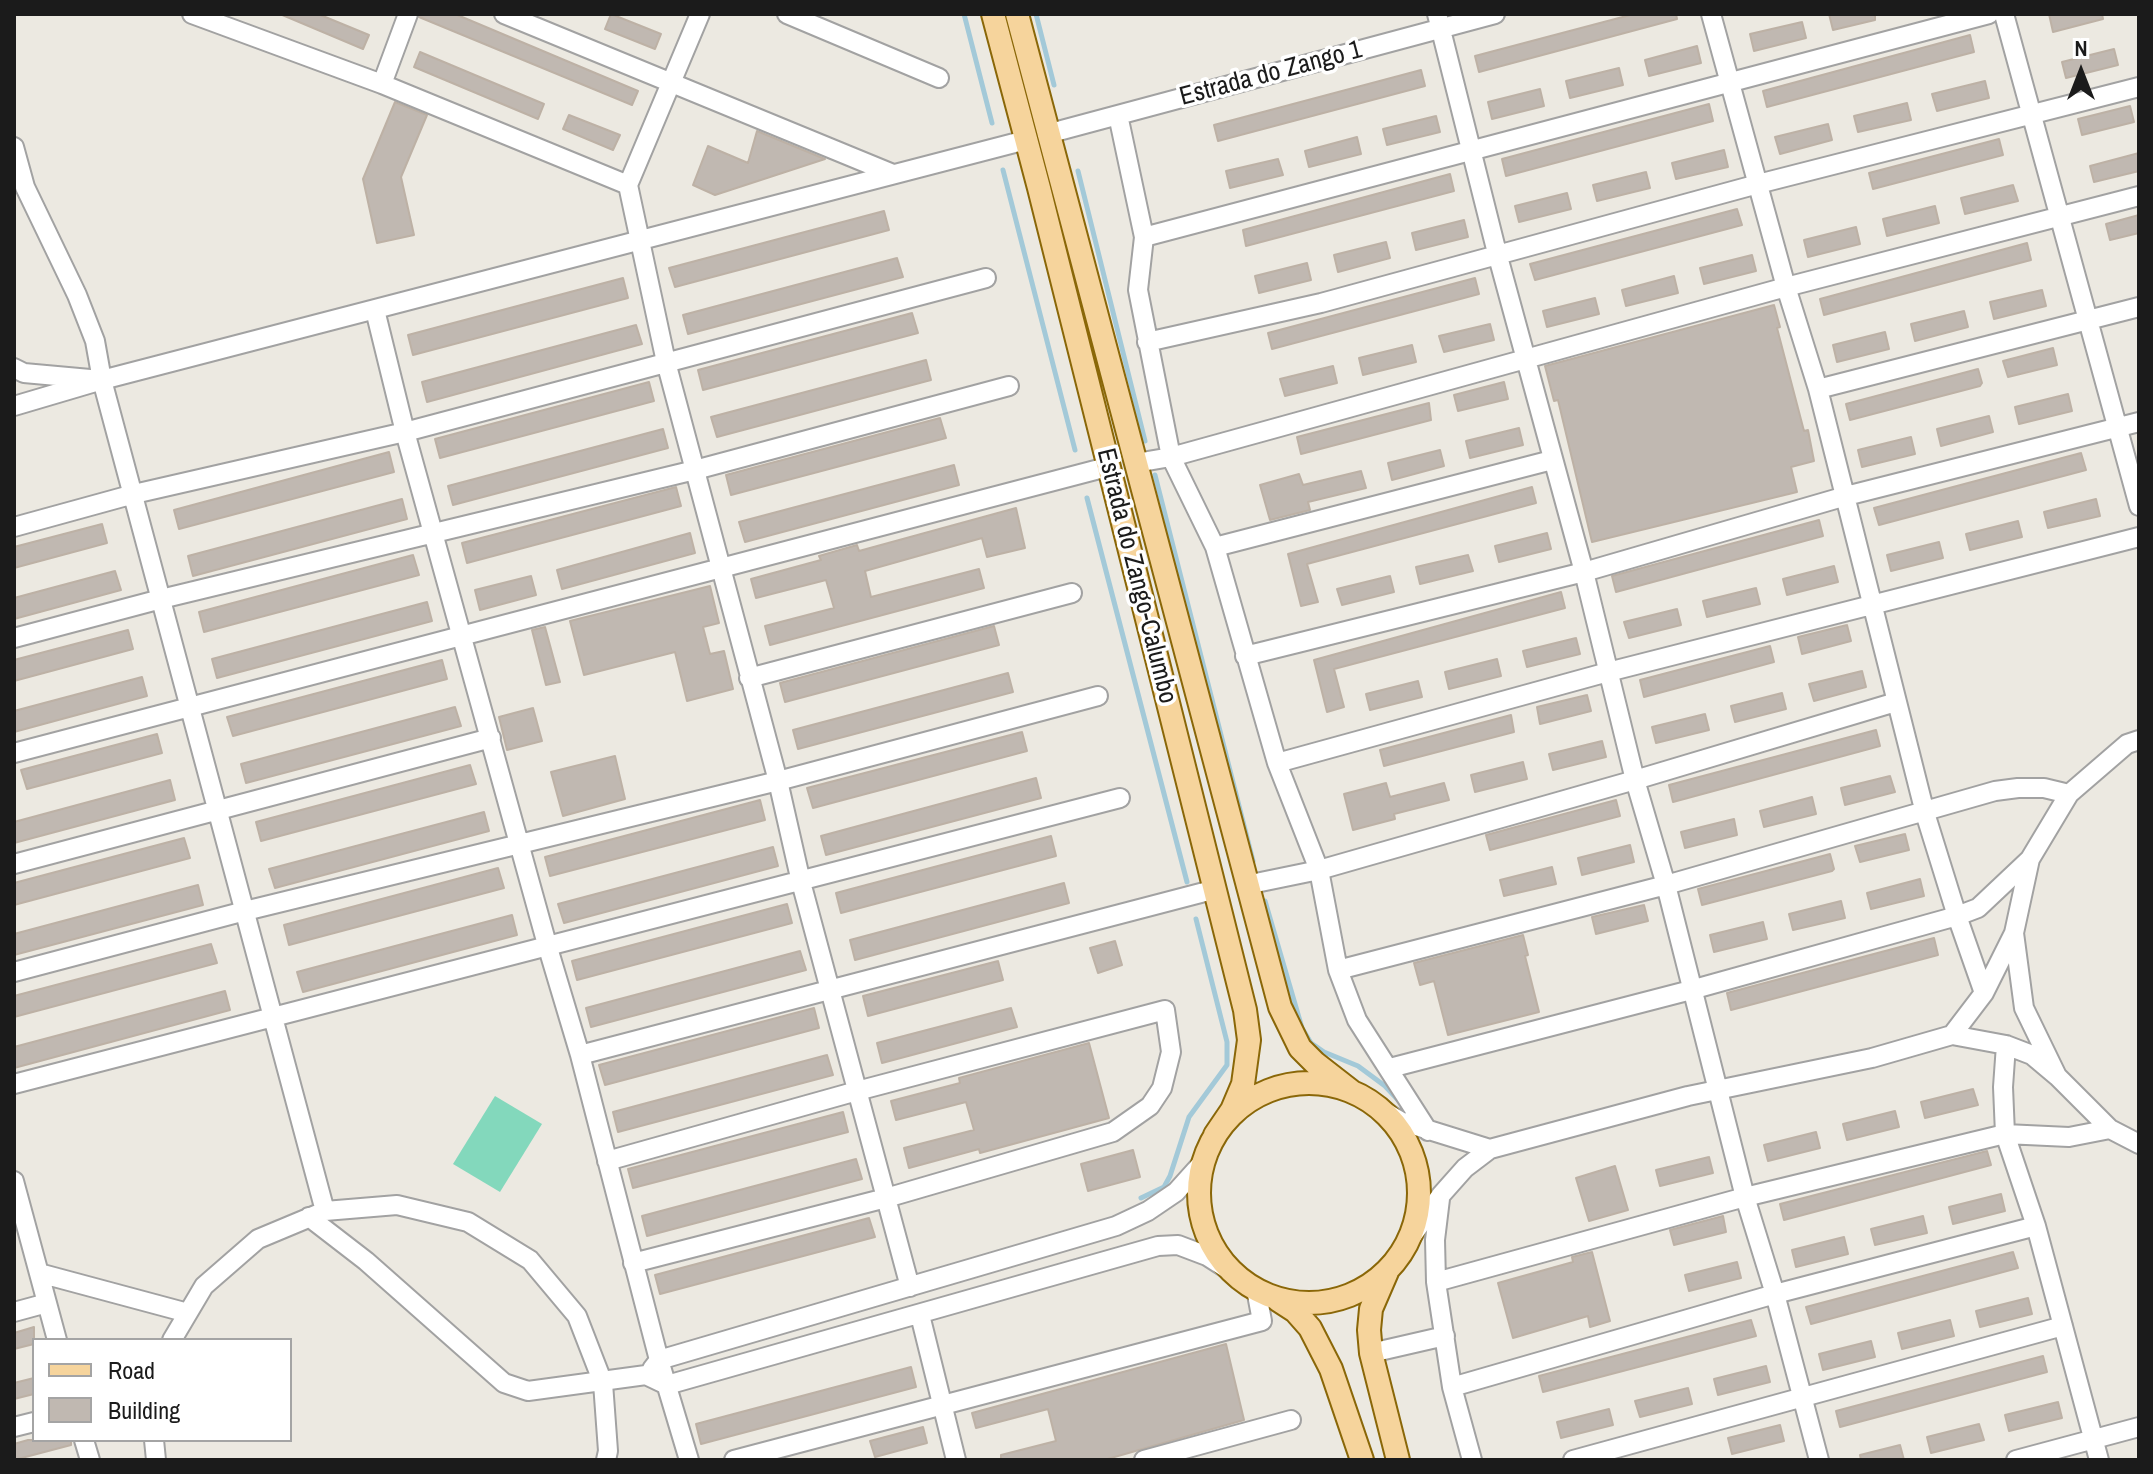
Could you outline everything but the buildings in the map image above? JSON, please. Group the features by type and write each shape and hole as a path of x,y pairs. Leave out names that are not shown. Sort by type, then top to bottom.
{"main road":[{"name":"Estrada do Zango-Calumbo","path":"993,14 1036,137 1136,463 1280,1007 1300,1048 1351,1091"},
{"name":"Estrada do Zango-Calumbo","path":"1017,14 1036,137 1107,467 1216,889 1249,1040 1243,1084 1232,1110 1215,1135"},
{"path":"1362,1460 1331,1369 1310,1328 1295,1311 1235,1274 1217,1251 1204,1226 1198,1194 1203,1162 1215,1135 1233,1112 1254,1097 1277,1087 1302,1083 1327,1084 1351,1091 1382,1110 1401,1132 1414,1158 1420,1187 1417,1216 1407,1243 1390,1268 1371,1309 1369,1330 1371,1353 1398,1460"},
{"path":"1265,1293 1305,1302 1336,1299 1365,1287 1390,1268"}],"street":[{"path":"192,14 382,84 628,185"},
{"path":"382,84 408,14"},
{"path":"504,14 893,174"},
{"path":"700,14 628,185 666,362 910,1287"},
{"path":"787,14 939,78"},
{"name":"Estrada do Zango 1","path":"14,406 102,380 1118,115 1439,21 1495,14"},
{"path":"1711,14 1786,287 1818,389 1925,813 1984,993"},
{"path":"1144,237 1989,14"},
{"path":"2004,14 2139,506"},
{"path":"1439,21 1745,1197 1775,1294 1819,1460"},
{"path":"1147,342 1321,303 1758,184 2139,87"},
{"path":"1118,115 1144,237 1138,290 1171,457 1215,547 1277,763 1319,870 1338,970 1357,1020 1428,1131"},
{"path":"14,147 25,187 77,295 95,341 102,380 273,1019 317,1214 366,1261 504,1383 528,1391 646,1375 667,1385 920,1315 1127,1253 1178,1245 1207,1256 1235,1274"},
{"path":"1136,463 1171,457 1786,287 2139,196"},
{"path":"14,527 134,494 405,432 986,278"},
{"path":"1818,389 2139,307"},
{"path":"375,310 405,432 580,1055 659,1360 689,1460"},
{"path":"14,368 24,373 102,380"},
{"path":"14,638 161,599 695,470 1009,386"},
{"path":"1245,656 1584,572 1846,496 2139,422"},
{"path":"1215,547 1552,460"},
{"path":"14,753 1107,467"},
{"path":"1277,763 1608,672 2139,537"},
{"path":"749,678 1072,593"},
{"path":"14,972 245,911 778,781 1098,696"},
{"path":"1246,885 1319,870 1896,702"},
{"path":"14,864 491,738"},
{"path":"1390,1068 1691,990 1978,908 2030,859 2069,794 2127,744 2139,740"},
{"path":"1338,970 1666,885 1995,791 2044,788 2069,794"},
{"path":"14,1084 1120,798"},
{"path":"1952,1035 1984,993 2014,933 2030,859"},
{"path":"580,1055 1216,889"},
{"path":"2014,933 2024,1008 2057,1076"},
{"path":"607,1161 1165,1010 1171,1052 1162,1088 1150,1106 1113,1132 886,1198 633,1263"},
{"path":"1407,1243 1441,1195 1465,1168 1490,1149 1717,1089 1872,1058 1952,1035 2006,1045 2032,1055 2110,1129 2139,1144"},
{"path":"2006,1045 2003,1087 2005,1134 2036,1226 2099,1460"},
{"path":"1382,1110 1400,1121 1490,1149"},
{"path":"1436,1282 1745,1197 2005,1134 2069,1137 2110,1129"},
{"path":"646,1375 659,1360 1116,1226 1148,1211 1176,1192 1203,1162"},
{"path":"14,1181 16,1201 56,1338"},
{"path":"1441,1195 1435,1240 1436,1282 1452,1387 1472,1460"},
{"path":"173,1338 204,1286 258,1239 317,1214 397,1205 468,1222 530,1260 577,1316 603,1383 606,1460"},
{"path":"1452,1387 1775,1294 2036,1226"},
{"path":"39,1273 188,1313"},
{"path":"734,1460 1262,1321 1265,1293"},
{"path":"14,1312 47,1303"},
{"path":"920,1315 956,1460"},
{"path":"1573,1460 2063,1326"},
{"path":"1371,1353 1445,1336"},
{"path":"1144,1460 1291,1420"},
{"path":"2016,1460 2139,1427"}],"green space":[{"path":"495,1096 542,1124 500,1192 453,1164"}],"waterway":[{"path":"964,14 992,123"},
{"path":"1036,14 1054,85"},
{"path":"1003,170 1075,450"},
{"path":"1078,171 1145,441"},
{"path":"1155,475 1253,861"},
{"path":"1087,498 1187,882"},
{"path":"1265,901 1302,1028 1311,1043 1358,1066 1399,1101"},
{"path":"1141,1198 1164,1187 1189,1117 1227,1065 1227,1042 1196,919"}]}
